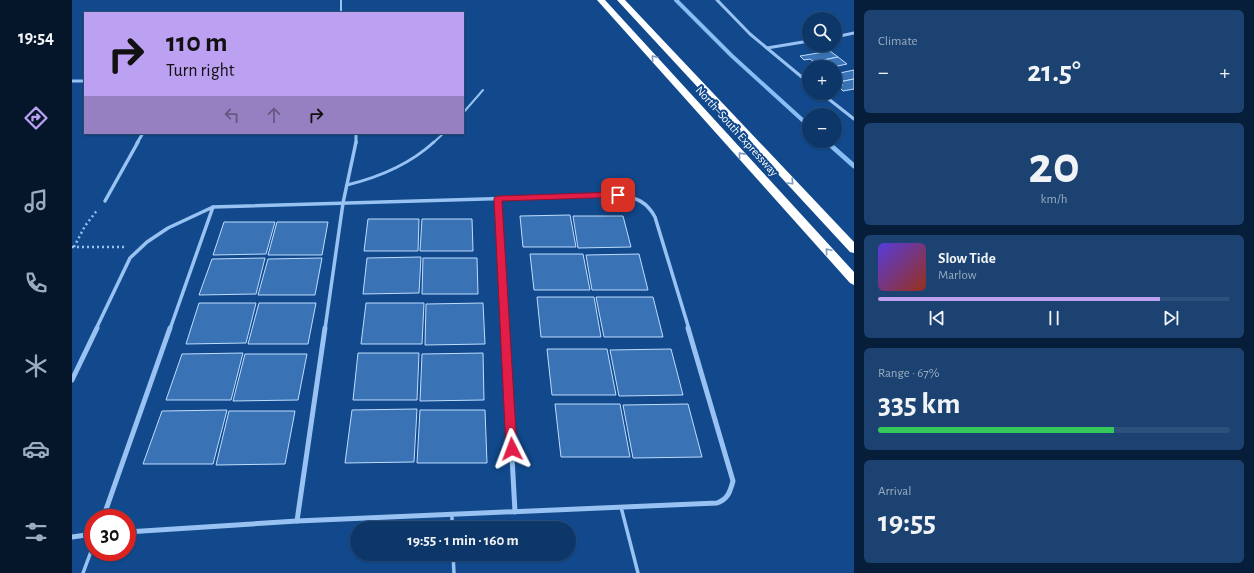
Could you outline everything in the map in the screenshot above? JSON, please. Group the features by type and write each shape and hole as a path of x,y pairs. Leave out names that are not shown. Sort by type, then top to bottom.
{"highway":[{"name":"North–South Expressway","path":"601,0 854,280"},
{"name":"North–South Expressway","path":"621,0 854,250"}],"street":[{"path":"717,0 750,34 802,77"},
{"path":"842,35 854,33"},
{"path":"767,48 802,42"},
{"path":"72,80 84,81"},
{"path":"830,100 854,119"},
{"path":"105,201 143,134"},
{"path":"297,521 343,203 356,145 356,134"},
{"path":"72,380 122,272 130,258 139,247 189,216 213,207 618,195 637,198 650,208 654,215 734,481 726,500 717,503 297,521 136,531"},
{"path":"498,198 515,512"},
{"path":"106,509 213,207"},
{"path":"72,537 84,535"}],"lane":[{"path":"341,0 341,12"},
{"path":"464,112 483,90"},
{"path":"347,185 385,175 404,165 430,146 443,134"},
{"path":"621,507 638,573"},
{"path":"452,515 452,521"},
{"path":"83,573 87,561"},
{"path":"453,561 454,573"}],"path":[{"path":"105,201 85,226 73,247 139,247"}],"building":[{"path":"831,52 838,57 824,60 804,60 800,56"},
{"path":"838,57 842,60 824,60"},
{"path":"842,60 847,64 842,65"},
{"path":"854,70 854,79 842,81 842,73"},
{"path":"854,79 854,89 843,91 842,81"},
{"path":"570,215 576,247 523,247 520,216"},
{"path":"573,216 623,216 631,247 578,248"},
{"path":"368,219 419,219 418,251 364,251"},
{"path":"422,219 472,219 473,251 420,251"},
{"path":"224,222 275,222 266,254 213,255"},
{"path":"277,222 328,222 322,255 268,255"},
{"path":"530,254 583,254 590,290 534,290"},
{"path":"639,254 648,290 592,290 586,255"},
{"path":"421,257 419,293 363,294 367,258"},
{"path":"265,258 256,294 199,295 212,259"},
{"path":"322,258 315,295 258,295 268,259"},
{"path":"423,258 477,258 478,294 422,294"},
{"path":"537,297 594,297 601,337 541,337"},
{"path":"596,297 653,297 663,337 604,337"},
{"path":"199,303 256,303 246,343 186,344"},
{"path":"259,303 316,303 308,344 248,344"},
{"path":"366,303 424,303 422,344 361,344"},
{"path":"483,303 485,344 425,345 426,304"},
{"path":"547,349 607,349 616,395 552,395"},
{"path":"671,349 683,395 619,396 610,350"},
{"path":"243,353 231,400 166,400 182,354"},
{"path":"358,353 419,353 417,400 353,400"},
{"path":"483,353 484,400 420,401 422,354"},
{"path":"245,354 307,354 298,400 233,401"},
{"path":"555,404 620,404 630,457 561,457"},
{"path":"688,404 702,457 633,458 623,405"},
{"path":"417,409 414,462 345,463 352,410"},
{"path":"227,410 213,464 143,464 162,411"},
{"path":"420,410 485,410 487,463 417,463"},
{"path":"229,411 295,411 285,464 216,465"}],"waterway":[{"path":"676,0 732,56 802,120"},
{"path":"834,148 854,166"}],"route":[{"path":"512,449 498,198 618,195"}]}
